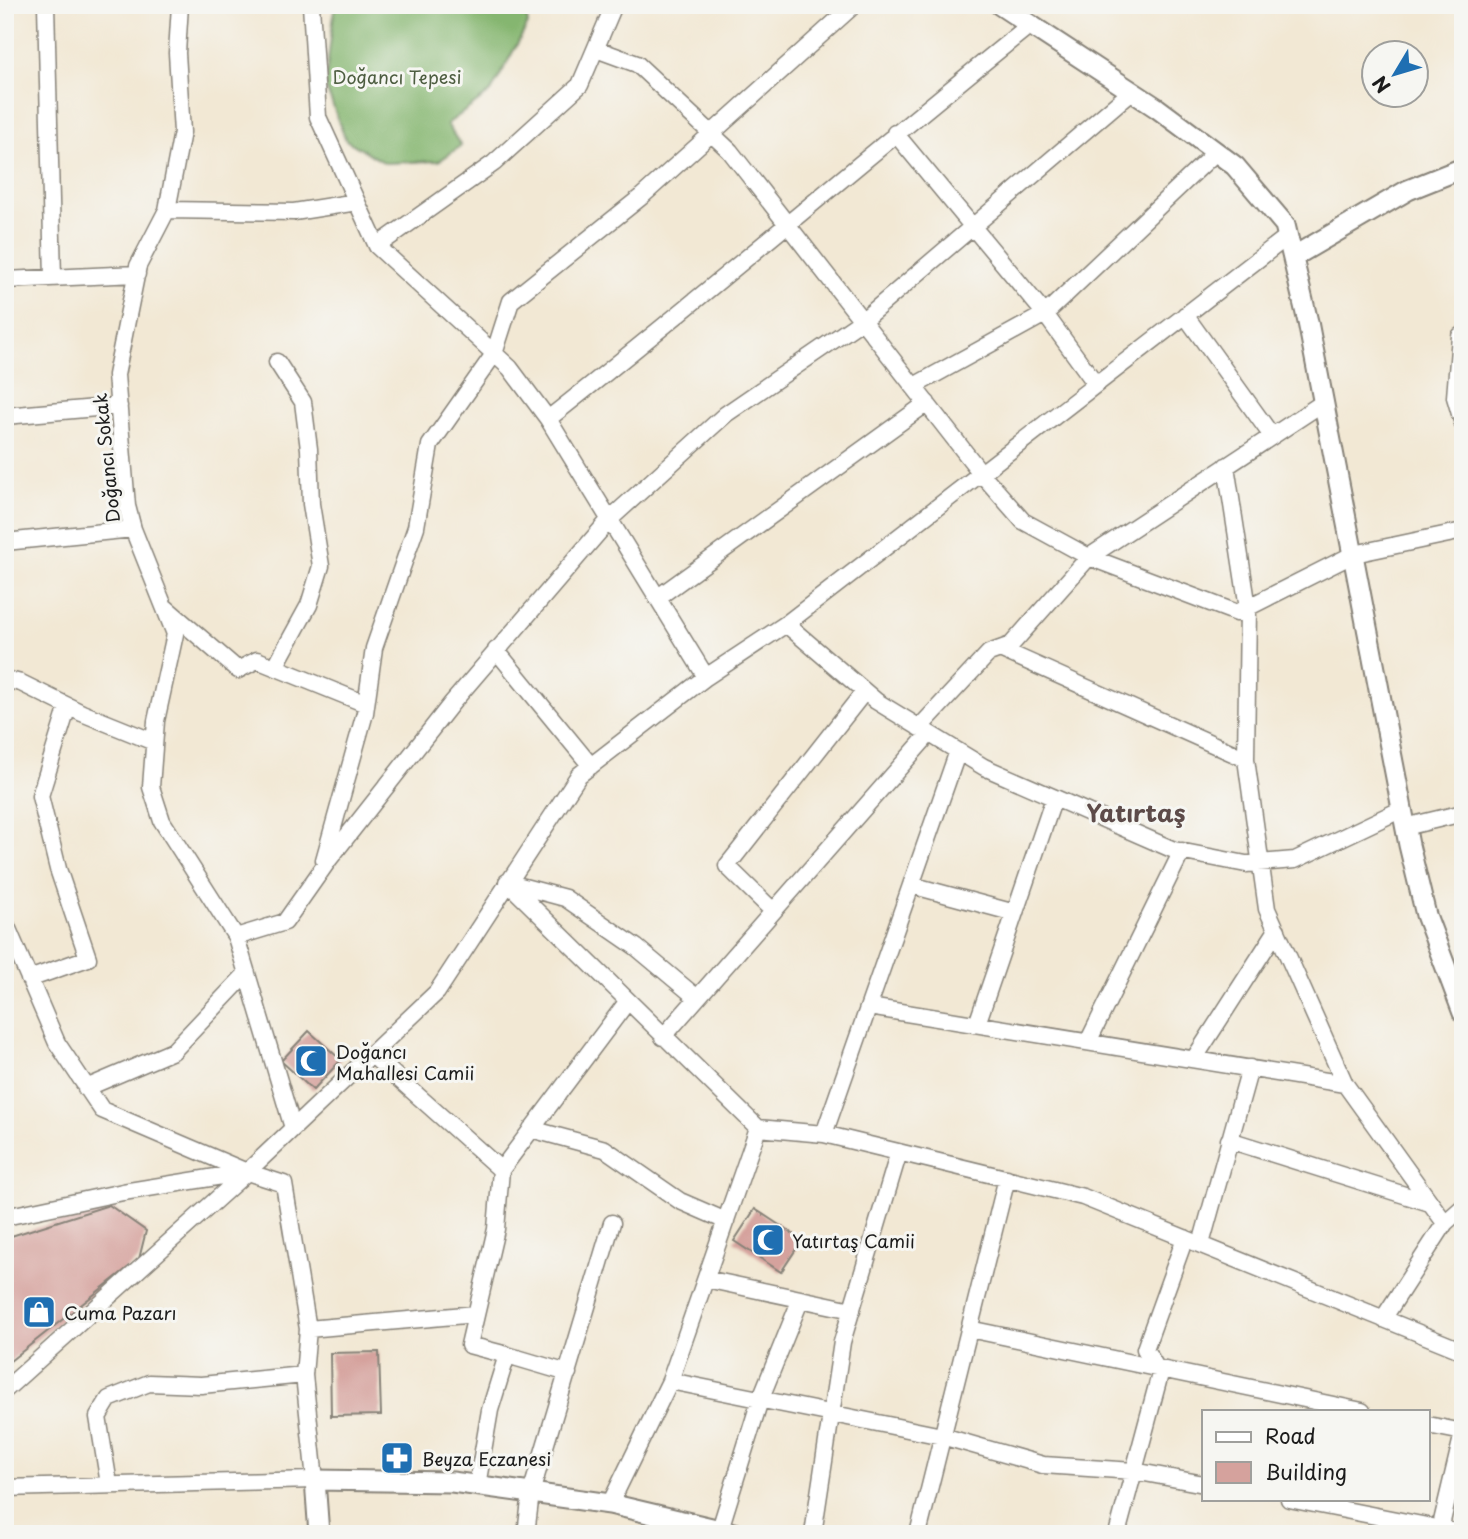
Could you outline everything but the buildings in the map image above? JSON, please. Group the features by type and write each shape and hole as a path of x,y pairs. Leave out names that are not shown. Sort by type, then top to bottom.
{"street":[{"path":"46,5 53,278"},
{"name":"Doğancı Sokak","path":"180,5 177,53 182,132 167,210 137,274 116,375 127,506 133,529 175,634 154,741 151,787 162,821 236,937 293,1128"},
{"path":"311,5 318,117 377,246 510,368 548,419 706,677"},
{"path":"377,246 494,163 580,85 614,5"},
{"path":"322,869 366,704 374,648 416,527 430,445 494,354 511,301 641,197 854,5"},
{"path":"1000,5 1132,91 1235,166 1285,225 1324,402 1404,818 1426,915 1463,1013"},
{"path":"548,419 683,312 787,223 1030,25"},
{"path":"596,49 637,64 730,151 981,473 1023,521 1089,556 1237,613 1354,554 1463,531"},
{"path":"236,937 285,922 322,869 496,650 610,519 726,414 863,320 1132,91"},
{"path":"895,134 1045,314 1096,384"},
{"path":"914,386 1045,314 1216,152"},
{"path":"1293,257 1408,190 1463,168"},
{"path":"167,210 294,212 357,202"},
{"path":"5,1390 247,1172 437,992 579,775 706,677 786,624 1288,236"},
{"path":"5,280 137,274"},
{"path":"1185,315 1272,436"},
{"path":"1460,336 1455,397 1463,424"},
{"path":"275,667 309,605 321,566 311,504 309,449 303,402 277,362"},
{"path":"663,1037 773,911 989,653 1011,645 1089,556 1324,402"},
{"path":"657,598 927,403"},
{"path":"5,416 119,407"},
{"path":"1226,466 1248,608 1246,760 1268,909 1345,1084 1444,1223"},
{"path":"5,542 133,529"},
{"path":"164,606 238,670 257,660 366,704"},
{"path":"786,624 864,692 984,767 1182,852 1246,864 1295,860 1404,818 1463,813"},
{"path":"1000,649 1246,760"},
{"path":"496,650 592,766"},
{"path":"5,679 21,683 68,706 154,741"},
{"path":"773,911 727,866 864,692"},
{"path":"29,979 88,958 58,869 40,796 68,706"},
{"path":"824,1133 958,751"},
{"path":"977,1024 1054,798"},
{"path":"1088,1042 1182,852"},
{"path":"507,882 565,898 636,947 697,998"},
{"path":"507,882 758,1129 824,1133 1083,1197 1463,1351"},
{"path":"911,884 1015,913"},
{"path":"5,922 57,1043 102,1110 247,1172 284,1184 308,1329 304,1376 319,1534"},
{"path":"1194,1059 1277,930"},
{"path":"86,1088 173,1051 247,973"},
{"path":"568,1373 469,1345 496,1229 501,1170 627,1002"},
{"path":"869,1007 1345,1084"},
{"path":"371,1055 501,1170"},
{"path":"1117,1534 1160,1374 1145,1349 1193,1241 1229,1140 1250,1068"},
{"path":"531,1129 606,1149 680,1201 726,1221"},
{"path":"610,1503 670,1381 758,1129"},
{"path":"1229,1140 1430,1203"},
{"path":"813,1534 842,1342 899,1152"},
{"path":"5,1217 123,1192 247,1172"},
{"path":"918,1534 1007,1178"},
{"path":"1383,1319 1444,1223 1463,1207"},
{"path":"526,1534 531,1493 612,1223"},
{"path":"706,1279 852,1310"},
{"path":"5,1488 315,1480 477,1486 610,1503 729,1532 760,1400 800,1301"},
{"path":"308,1329 476,1314"},
{"path":"969,1329 1357,1410"},
{"path":"477,1486 490,1409 507,1355"},
{"path":"109,1484 98,1417 109,1399 149,1383 201,1385 304,1376"},
{"path":"670,1381 942,1436 1043,1465 1134,1471 1202,1483"},
{"path":"1430,1425 1463,1433 1440,1531"},
{"path":"1294,1500 1440,1531 1463,1533"}],"green space":[{"name":"Doğancı Tepesi","path":"335,5 525,5 528,24 491,92 447,124 461,146 439,161 385,163 346,140 325,85"}],"place":[{"name":"Doğancı Mahallesi Camii","path":"311,1061"},
{"name":"Yatırtaş Camii","path":"768,1240"},
{"name":"Cuma Pazarı","path":"39,1312"},
{"name":"Beyza Eczanesi","path":"397,1458"}],"district":[{"name":"Yatırtaş","path":"1136,812"}]}
